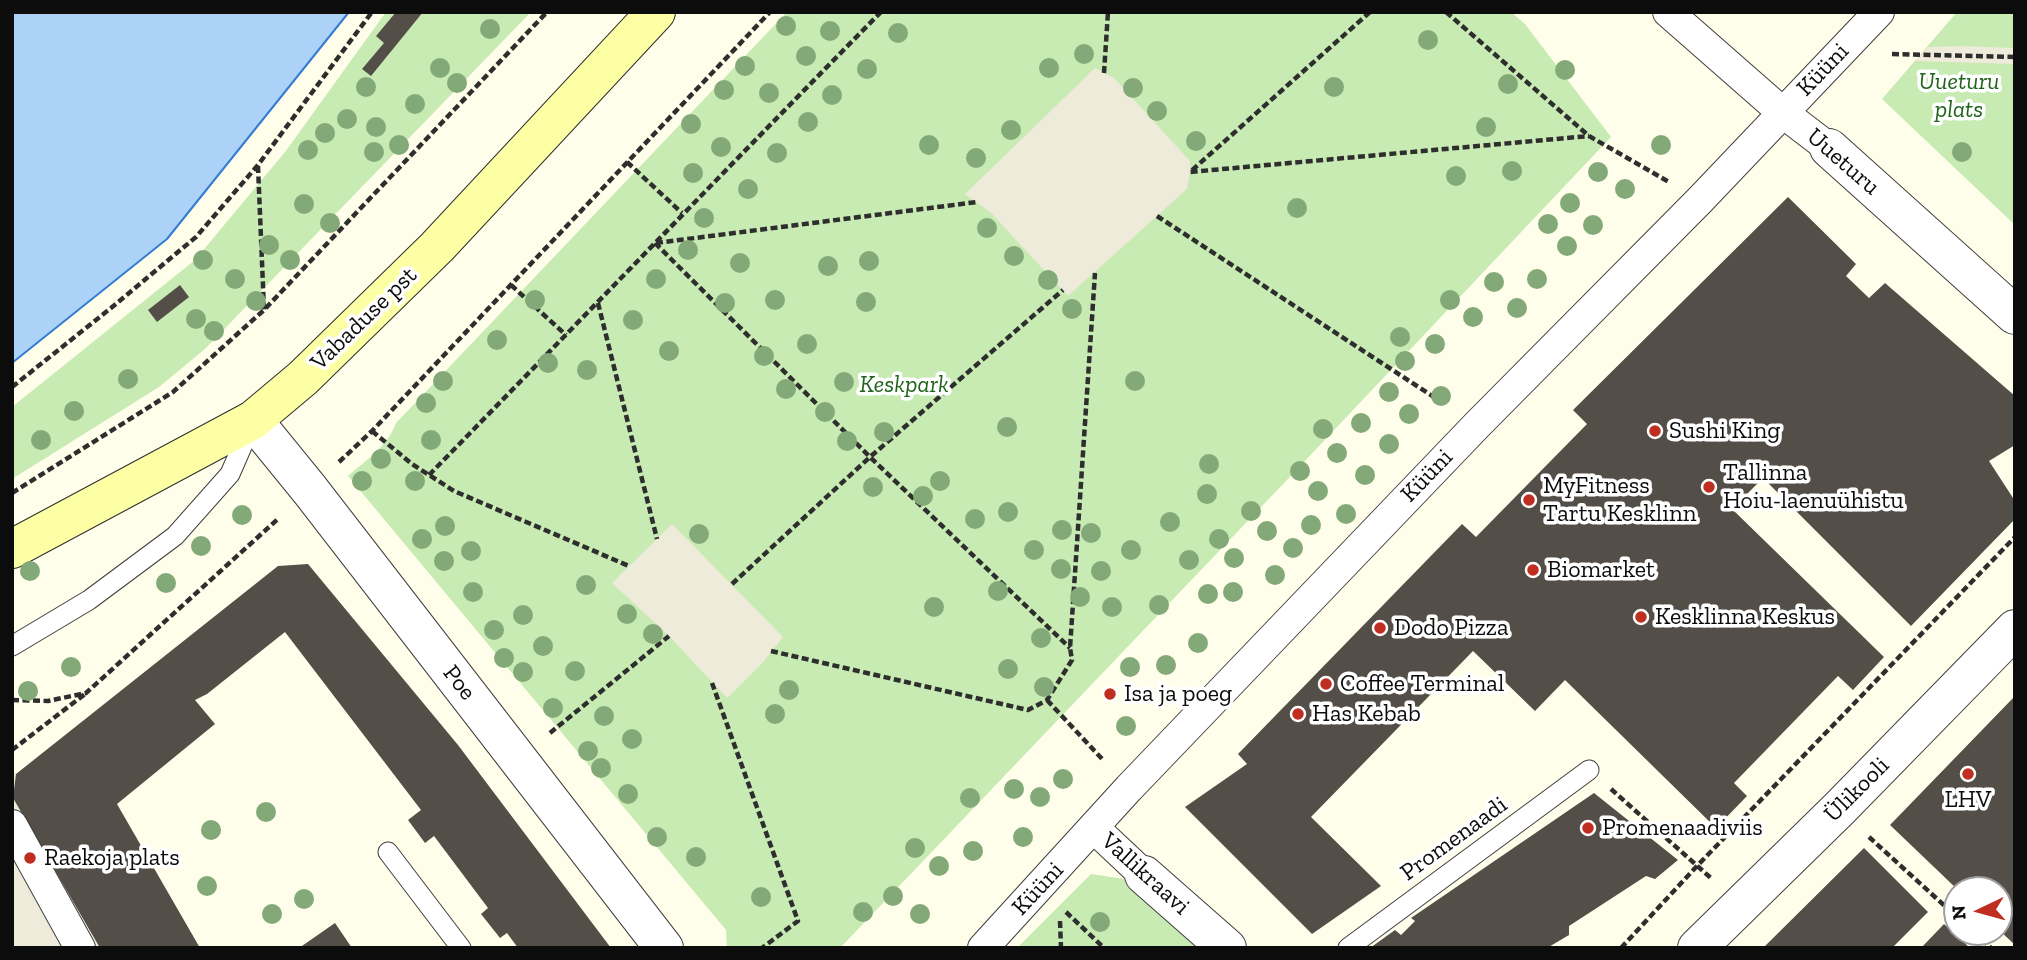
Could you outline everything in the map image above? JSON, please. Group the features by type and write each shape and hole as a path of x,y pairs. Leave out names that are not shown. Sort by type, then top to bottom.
{"main road":[{"name":"Vabaduse pst","path":"12,549 253,420 303,378 437,247 656,12"}],"street":[{"name":"Uueturu","path":"1668,12 1829,148 2015,315"},
{"name":"Küüni","path":"983,948 1129,788 1476,425 1700,200 1879,12"},
{"name":"Poe","path":"253,420 664,948"},
{"name":"Ülikooli","path":"1698,948 2015,629"},
{"path":"12,825 80,948"},
{"name":"Vallikraavi","path":"1094,828 1227,948"}],"lane":[{"path":"12,646 89,600 175,536 230,474 253,420"},
{"name":"Promenaadi","path":"1348,948 1589,770"},
{"path":"388,852 461,948"}],"path":[{"path":"12,387 196,237 258,165 372,12"},
{"path":"12,493 173,392 264,310 547,12"},
{"path":"12,750 86,694 372,431 770,12"},
{"path":"429,475 881,12"},
{"path":"1104,73 1108,12"},
{"path":"1370,12 1190,172 1589,136"},
{"path":"1446,12 1589,136 1700,200"},
{"path":"1839,53 2015,57"},
{"path":"627,162 682,213"},
{"path":"258,165 264,310"},
{"path":"655,243 977,202"},
{"path":"1157,216 1476,425"},
{"path":"655,243 870,457 1070,648"},
{"path":"771,651 1028,710 1048,700 1072,660 1070,648 1094,272"},
{"path":"511,285 566,335"},
{"path":"732,583 870,457 1063,290"},
{"path":"598,303 657,538"},
{"path":"372,431 454,491 629,566"},
{"path":"1621,948 2015,537"},
{"path":"569,717 669,636"},
{"path":"712,683 798,921 762,948"},
{"path":"12,701 48,701 86,694"},
{"path":"1048,700 1129,788"},
{"path":"1589,770 1688,857"},
{"path":"1867,835 1943,903"},
{"path":"1061,948 1060,906 1104,948"}],"green space":[{"path":"386,12 531,12 205,349 159,387 12,479 12,407 195,260 285,152"},
{"name":"Keskpark","path":"787,12 1511,12 1525,24 1611,137 840,948 727,948 726,930 348,476 382,446 396,423"},
{"name":"Uueturu plats","path":"1957,12 2015,12 2015,225 1882,99"},
{"path":"1091,874 1124,879 1197,948 1017,948"}],"shaded area":[{"path":"1928,47 2015,48 2015,64 1914,61"},
{"path":"1095,68 1114,78 1190,161 1190,172 1187,189 1068,296 991,213 965,194"},
{"path":"672,524 783,637 764,661 727,698 669,636 612,583"},
{"name":"Raekoja plats","path":"12,768 16,774 13,798 100,948 12,948"}],"water":[{"path":"12,12 349,12 167,239 12,363"}],"building":[{"path":"396,12 423,12 371,76 362,69 384,43 376,36"},
{"path":"1788,197 1856,264 1846,276 1869,298 1885,283 2015,396 2015,445 1989,461 2015,501 2015,519 1911,626 1763,478 1732,509 1884,657 1853,690 1838,676 1734,783 1747,796 1716,828 1565,680 1535,711 1473,651 1311,817 1381,886 1312,934 1185,807 1247,764 1238,754 1462,524 1476,537 1587,424 1573,410"},
{"path":"180,285 189,297 157,322 148,310"},
{"path":"308,564 458,745 611,948 518,948 507,933 500,938 481,914 488,908 434,836 425,843 408,820 421,810 285,632 207,694 195,700 215,724 117,804 200,948 100,948 13,798 16,774 278,566"},
{"path":"2015,696 2015,945 2013,876 1943,876 1890,825"},
{"path":"1594,793 1678,860 1655,879 1646,876 1569,926 1569,935 1547,948 1370,948 1395,930 1401,935 1415,921 1411,918"},
{"path":"1864,848 1928,912 1892,948 1763,948"},
{"path":"335,923 352,948 299,948"},
{"path":"1943,925 1943,946 1970,948 1921,948"}],"place":[{"name":"Sushi King","path":"1655,431"},
{"name":"Tallinna Hoiu-laenuühistu","path":"1709,487"},
{"name":"MyFitness Tartu Kesklinn","path":"1529,500"},
{"name":"Biomarket","path":"1533,570"},
{"name":"Kesklinna Keskus","path":"1641,617"},
{"name":"Dodo Pizza","path":"1380,628"},
{"name":"Coffee Terminal","path":"1326,684"},
{"name":"Isa ja poeg","path":"1110,694"},
{"name":"Has Kebab","path":"1298,714"},
{"name":"LHV","path":"1968,774"},
{"name":"Promenaadiviis","path":"1588,828"},
{"name":"Raekoja plats","path":"30,858"}]}
